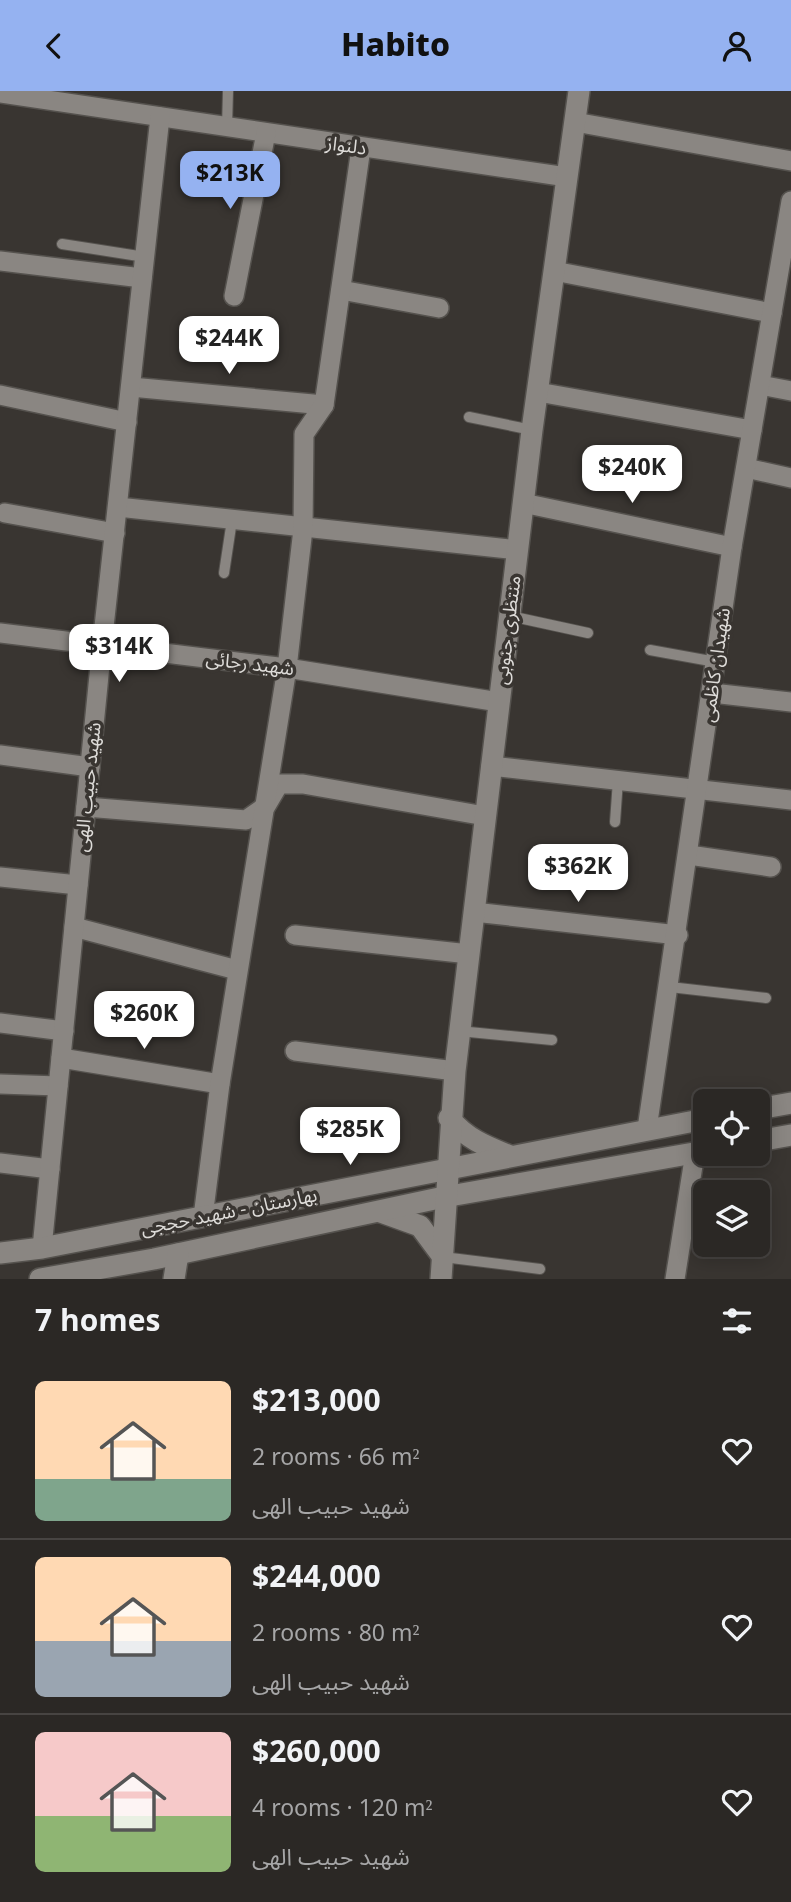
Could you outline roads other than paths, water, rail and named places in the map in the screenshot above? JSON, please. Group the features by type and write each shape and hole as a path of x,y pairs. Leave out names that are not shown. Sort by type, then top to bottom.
{"main road":[{"name":"منتظری جنوبی","path":"444,1197 449,1118 523,503 579,91"},
{"path":"770,1107 791,1103"},
{"path":"449,1118 461,1132 476,1143 510,1156"},
{"name":"بهارستان - شهید حججی","path":"0,1253 43,1248 693,1121"},
{"path":"770,1139 791,1135"},
{"name":"بهارستان - شهید حججی","path":"40,1279 178,1254 444,1197 693,1153"},
{"path":"441,1279 444,1197"},
{"path":"379,1212 420,1226 443,1257"},
{"path":"174,1279 178,1254"}],"street":[{"name":"دلنواز","path":"0,93 568,177"},
{"name":"شهید حبیب الهی","path":"43,1248 102,645 160,117"},
{"path":"575,122 791,160"},
{"path":"234,296 265,133"},
{"path":"204,1217 237,970 287,668 303,529 304,434 324,405 362,148"},
{"name":"شهیدان کاظمی","path":"647,1129 678,935 732,547 772,313 786,261 791,201"},
{"path":"0,261 142,278"},
{"path":"554,271 772,313"},
{"path":"341,290 439,308"},
{"path":"760,386 791,391"},
{"path":"131,387 324,405"},
{"path":"538,392 752,430"},
{"path":"0,395 127,422"},
{"path":"746,468 791,478"},
{"path":"523,503 732,547"},
{"path":"118,507 303,529 518,550"},
{"path":"5,513 115,533"},
{"name":"شهید رجائی","path":"0,633 287,668 499,702"},
{"path":"712,693 791,702"},
{"path":"0,755 90,767"},
{"path":"491,767 791,800"},
{"path":"86,807 246,820 266,806 279,784 303,784 485,815"},
{"path":"689,855 771,867"},
{"path":"0,877 78,885"},
{"path":"474,912 678,935"},
{"path":"74,927 237,970"},
{"path":"295,935 469,954"},
{"path":"0,1023 64,1031"},
{"path":"295,1051 455,1071"},
{"path":"61,1058 220,1084"},
{"path":"0,1084 58,1086"},
{"path":"0,1163 50,1168"},
{"path":"675,1279 697,1166"}],"lane":[{"path":"226,128 228,91"},
{"path":"62,244 145,257"},
{"path":"469,417 532,430"},
{"path":"224,573 232,520"},
{"path":"510,616 588,633"},
{"path":"650,650 716,662"},
{"path":"615,822 618,780"},
{"path":"670,988 766,998"},
{"path":"459,1031 552,1040"},
{"path":"443,1257 540,1269"}]}
